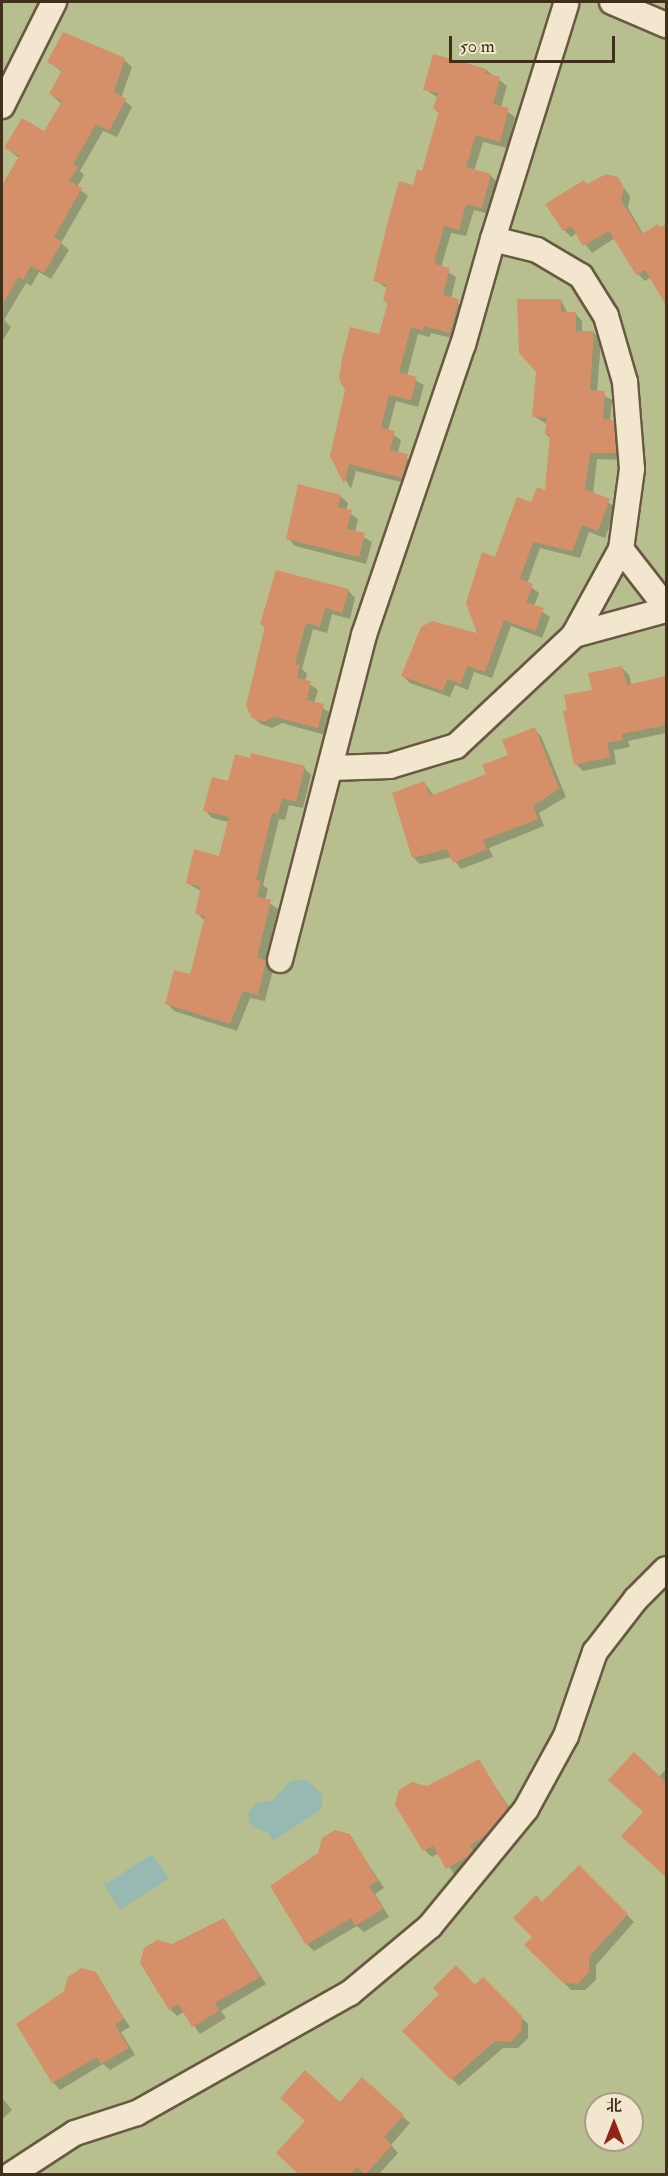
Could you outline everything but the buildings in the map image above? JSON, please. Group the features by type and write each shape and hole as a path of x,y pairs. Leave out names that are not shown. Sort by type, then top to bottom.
{"street":[{"path":"2,106 54,2"},
{"path":"612,2 666,25"},
{"path":"280,960 332,768 364,635 464,345 493,239 566,4"},
{"path":"332,768 390,766 456,746 573,635 621,549 632,469 625,381 606,316 581,276 537,250 493,239"},
{"path":"573,635 666,608 621,549"},
{"path":"12,2175 75,2133 137,2113 350,1993 430,1926 526,1809 566,1736 595,1652 636,1599 666,1569"}],"green space":[{"path":"2,2 666,2 666,2174 2,2174"}],"water":[{"path":"305,1779 322,1794 322,1809 273,1841 268,1833 251,1826 248,1814 255,1804 273,1800 290,1781"},
{"path":"152,1854 169,1878 120,1910 104,1885"}]}
